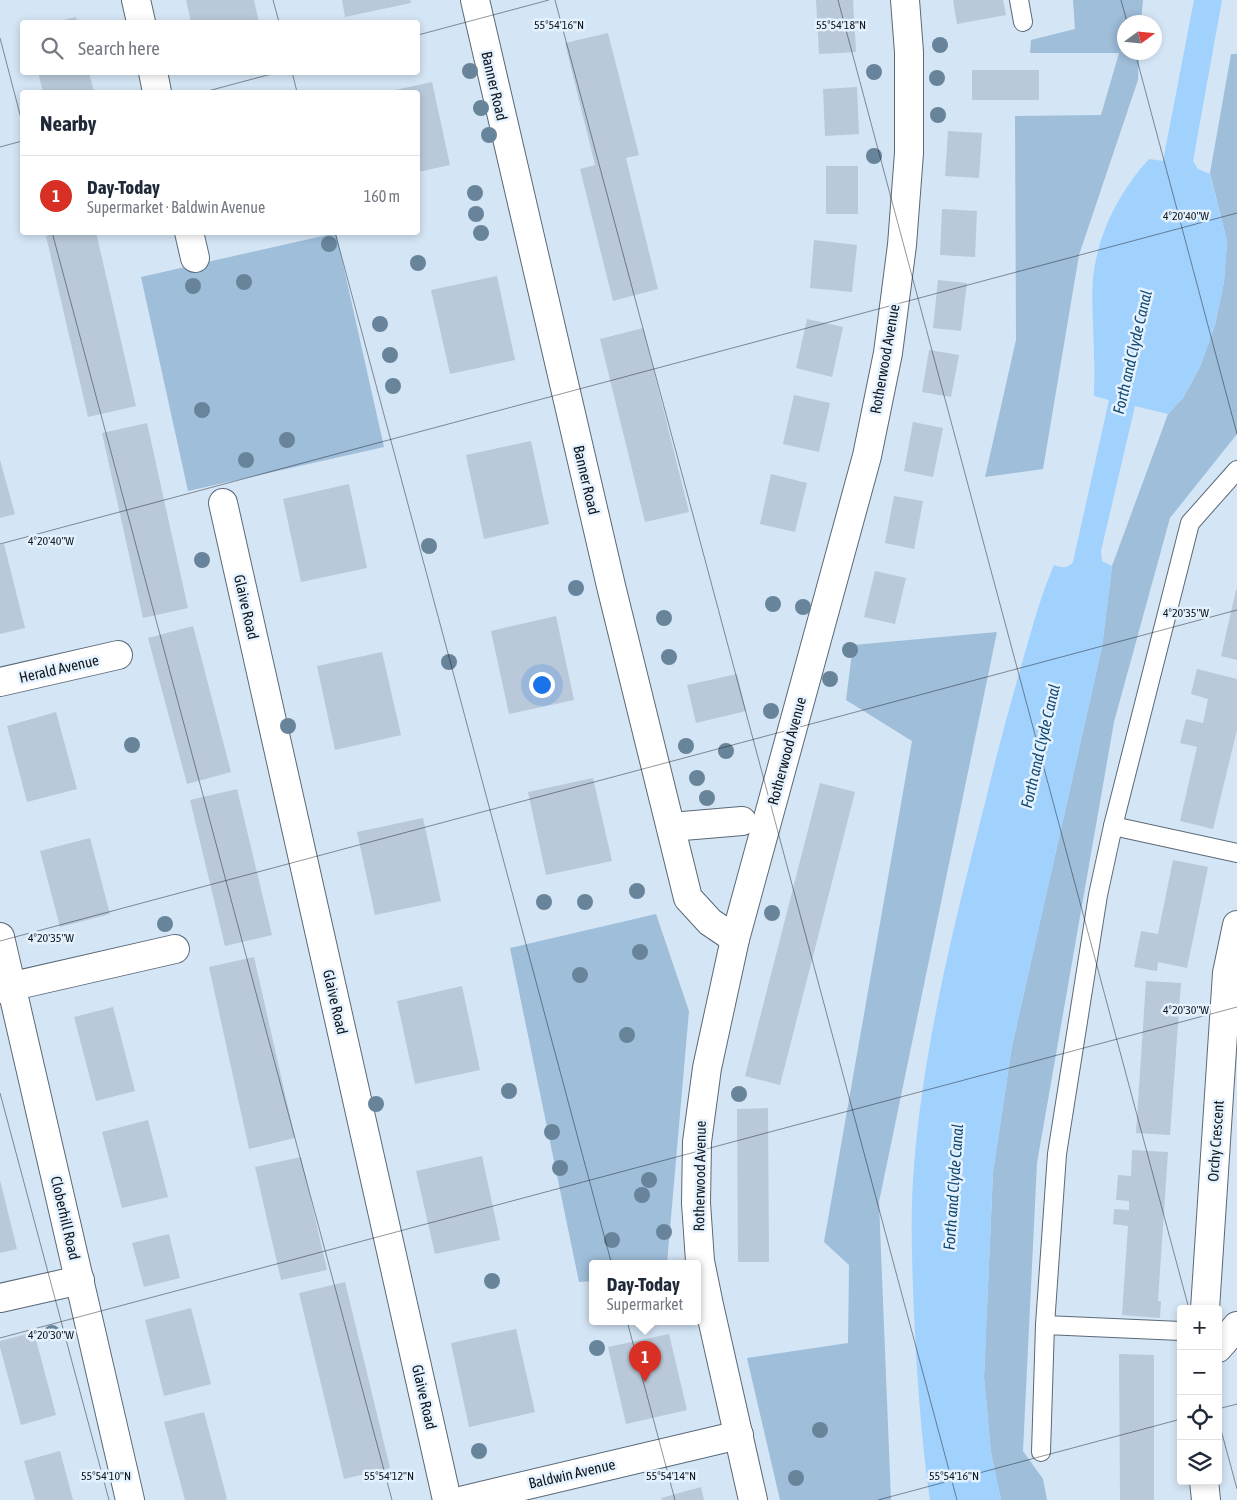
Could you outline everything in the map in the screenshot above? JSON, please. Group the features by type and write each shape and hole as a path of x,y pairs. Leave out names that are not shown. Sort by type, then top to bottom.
{"street":[{"path":"136,0 141,20"},
{"name":"Banner Road","path":"475,0 611,586 688,898 710,922 735,939"},
{"name":"Rotherwood Avenue","path":"753,1500 702,1270 696,1203 697,1142 707,1068 735,939 867,456 888,353 902,245 909,153 909,52 905,0"},
{"path":"154,75 158,90"},
{"name":"Glaive Road","path":"223,503 447,1500"},
{"name":"Herald Avenue","path":"0,682 118,655"},
{"path":"671,827 742,821"},
{"name":"Orchy Crescent","path":"1205,1305 1237,925"},
{"name":"Cloberhill Road","path":"0,937 6,988 80,1280 130,1500"},
{"path":"6,988 175,949"},
{"path":"0,1298 80,1280"},
{"path":"1222,1343 1237,1326"},
{"name":"Baldwin Avenue","path":"464,1500 739,1435"},
{"path":"1204,1485 1206,1500"}],"lane":[{"path":"1019,0 1023,22"},
{"path":"1041,1452 1045,1325 1057,1154 1098,895 1113,826 1190,523 1237,470"},
{"path":"1113,826 1237,853"},
{"path":"1045,1325 1177,1331"}],"shaded area":[{"path":"1073,0 1143,0 1142,15 1117,15 1117,53 1030,53 1031,40 1075,29"},
{"path":"1231,54 1237,54 1237,434 1170,518 1114,722 1037,1163 1023,1451 1043,1479 1047,1500 1001,1500 991,1453 984,1377 993,1172 1012,1046 1102,647 1112,566 1168,414 1183,398 1200,367 1215,325 1224,282 1227,241 1210,173"},
{"path":"1117,60 1139,60 1138,80 1079,255 1043,469 985,477 1016,340 1015,116 1101,115"},
{"path":"327,235 336,235 384,447 188,491 141,277"},
{"path":"997,632 879,1202 891,1500 780,1500 747,1358 848,1343 849,1265 824,1242 912,741 846,700 853,645"},
{"path":"656,914 689,1011 667,1260 589,1260 589,1281 579,1282 510,948"}],"water":[{"name":"Forth and Clyde Canal","path":"1194,0 1222,0 1193,161 1198,169 1210,174 1227,241 1224,282 1215,325 1200,367 1183,398 1168,414 1135,406 1101,551 1102,561 1112,566 1102,647 1012,1046 993,1172 984,1377 991,1453 1001,1500 930,1500 918,1384 913,1295 912,1221 914,1166 919,1119 933,1025 964,887 1019,673 1037,610 1054,565 1064,567 1069,566 1073,562 1109,400 1094,396 1092,288 1100,245 1119,199 1128,185 1149,159 1163,161"}],"building":[{"path":"186,0 254,0 259,20 191,20"},
{"path":"342,0 410,0 411,3 345,17"},
{"path":"816,0 853,0 856,52 819,54"},
{"path":"953,0 1003,0 1006,15 957,24"},
{"path":"76,17 77,20 64,20"},
{"path":"608,33 639,155 626,158 658,289 613,301 580,169 595,165 565,43"},
{"path":"972,70 1039,70 1039,100 972,100"},
{"path":"39,75 90,75 94,90 42,90"},
{"path":"432,82 450,165 420,172 420,90 395,90"},
{"path":"857,87 859,134 825,136 823,89"},
{"path":"948,131 982,133 979,178 945,176"},
{"path":"826,166 858,166 858,214 826,214"},
{"path":"942,209 977,211 975,257 940,255"},
{"path":"97,235 136,406 88,417 46,236"},
{"path":"814,240 857,245 852,292 810,288"},
{"path":"497,276 515,360 450,374 431,290"},
{"path":"938,280 967,283 961,331 933,328"},
{"path":"807,319 843,327 832,377 796,368"},
{"path":"643,328 689,512 645,522 600,339"},
{"path":"929,350 959,355 951,397 922,392"},
{"path":"794,395 830,403 819,452 783,444"},
{"path":"913,422 943,428 933,477 904,471"},
{"path":"147,423 188,608 143,618 102,433"},
{"path":"531,441 549,524 484,539 466,455"},
{"path":"0,460 15,514 0,518"},
{"path":"771,474 807,483 795,532 760,524"},
{"path":"349,484 367,568 301,582 283,499"},
{"path":"894,496 923,501 914,549 885,543"},
{"path":"4,544 25,628 0,634 0,545"},
{"path":"875,571 906,578 895,624 864,617"},
{"path":"1237,590 1237,660 1221,656"},
{"path":"556,616 574,700 509,714 491,631"},
{"path":"193,626 231,772 187,784 148,638"},
{"path":"382,652 401,735 335,750 317,666"},
{"path":"1197,669 1237,679 1237,730 1213,829 1180,821 1197,747 1180,743 1186,719 1203,723 1208,699 1191,694"},
{"path":"737,674 746,711 696,723 687,685"},
{"path":"56,712 77,789 27,802 7,726"},
{"path":"593,778 612,861 546,875 528,792"},
{"path":"820,783 855,792 780,1085 745,1076"},
{"path":"237,789 272,935 225,946 190,800"},
{"path":"423,818 441,901 375,915 357,832"},
{"path":"90,838 110,914 60,927 40,851"},
{"path":"1173,860 1208,867 1187,968 1158,962 1157,971 1134,967 1141,931 1158,934"},
{"path":"254,957 295,1138 249,1149 209,967"},
{"path":"1146,981 1181,983 1170,1135 1136,1133"},
{"path":"462,986 480,1070 415,1084 397,1001"},
{"path":"113,1007 135,1091 96,1101 74,1017"},
{"path":"768,1108 769,1262 738,1262 737,1109"},
{"path":"148,1120 168,1197 122,1208 102,1132"},
{"path":"1132,1150 1168,1152 1158,1301 1161,1301 1160,1318 1122,1315 1128,1226 1113,1224 1114,1209 1129,1210 1129,1201 1116,1200 1118,1175 1131,1176"},
{"path":"482,1156 500,1240 435,1254 416,1171"},
{"path":"301,1157 327,1270 281,1280 255,1167"},
{"path":"0,1180 17,1249 0,1253"},
{"path":"169,1234 180,1278 144,1287 132,1243"},
{"path":"345,1282 390,1468 344,1479 299,1293"},
{"path":"191,1308 211,1384 164,1396 145,1320"},
{"path":"516,1329 535,1412 469,1427 451,1343"},
{"path":"34,1332 56,1415 21,1425 0,1341"},
{"path":"669,1334 687,1410 626,1424 608,1347"},
{"path":"1119,1354 1154,1355 1154,1500 1120,1500"},
{"path":"204,1412 227,1499 225,1500 185,1500 164,1422"},
{"path":"60,1451 73,1500 35,1500 24,1461"},
{"path":"701,1487 704,1500 662,1500 661,1498"}],"place":[{"name":"Day-Today","path":"645,1382"}]}
